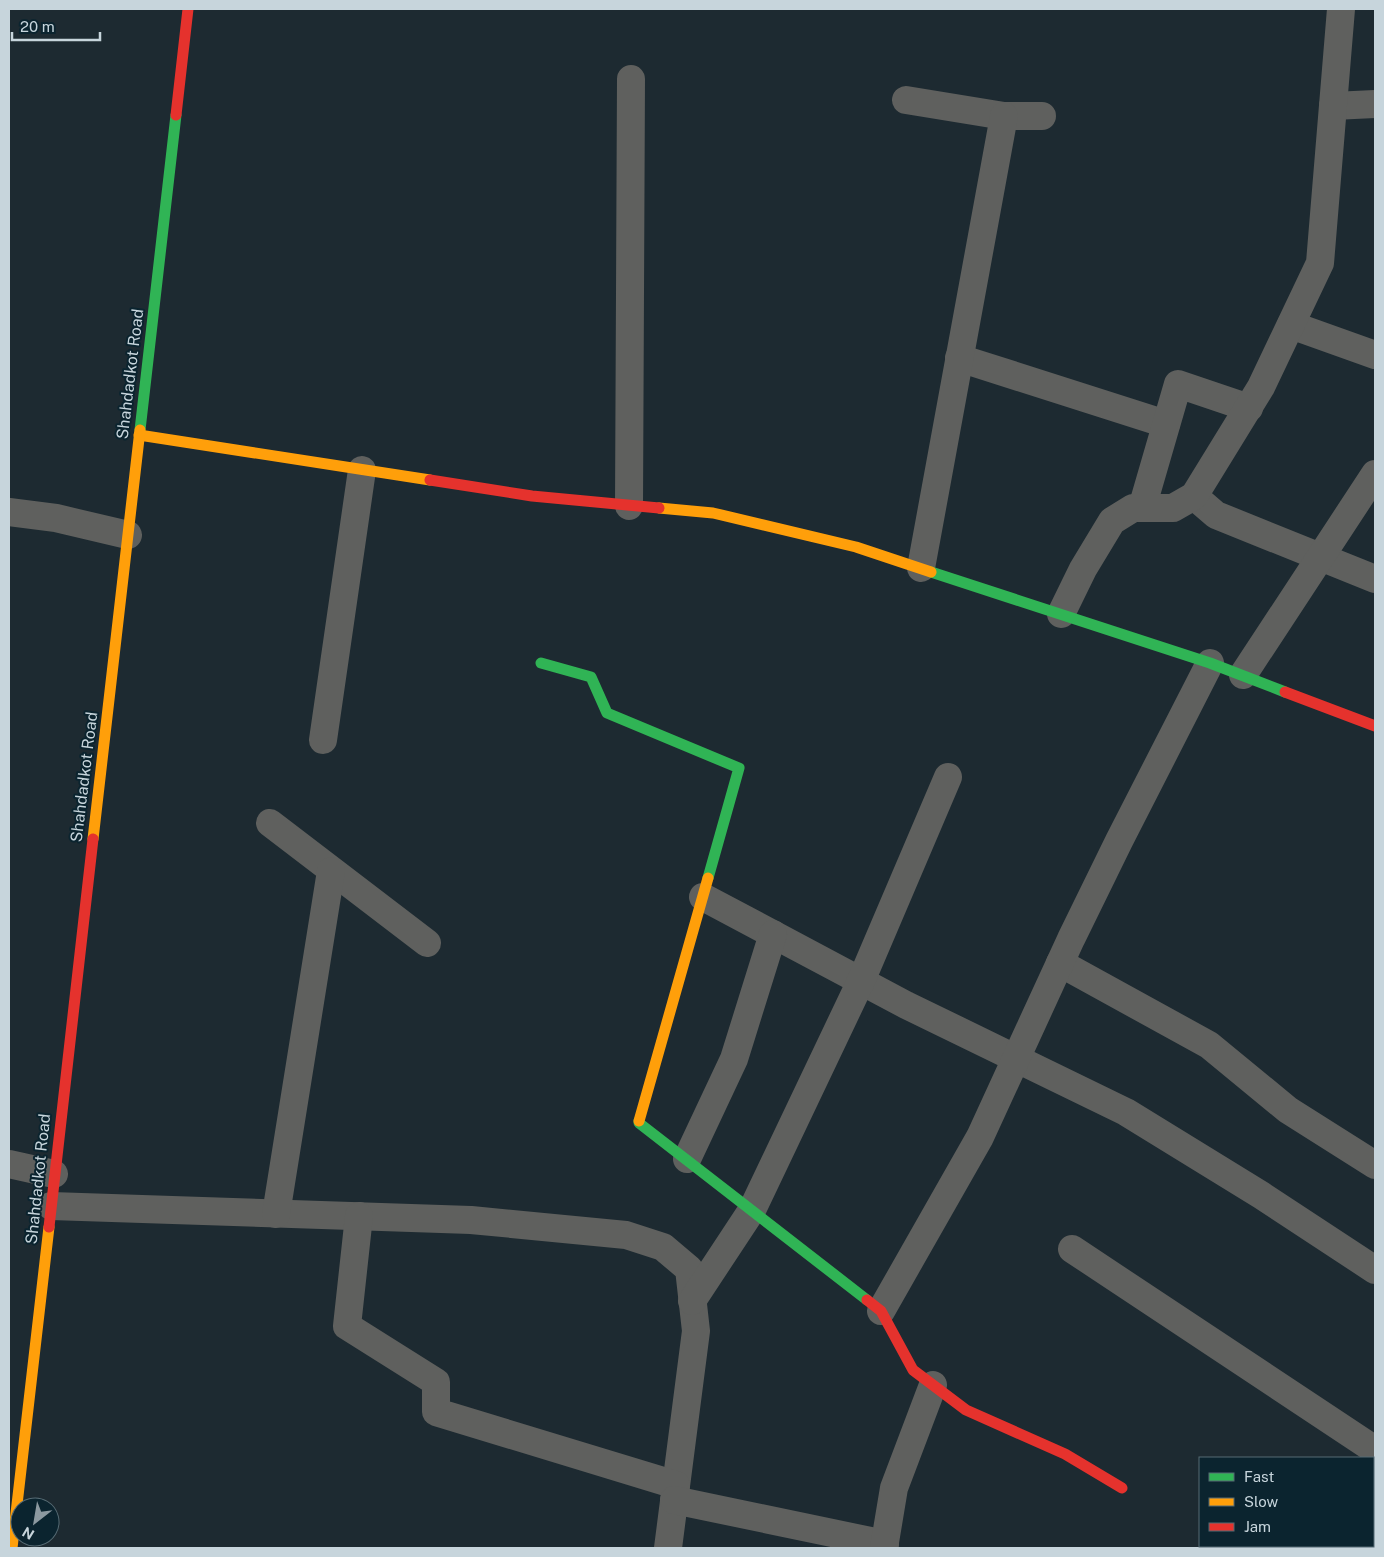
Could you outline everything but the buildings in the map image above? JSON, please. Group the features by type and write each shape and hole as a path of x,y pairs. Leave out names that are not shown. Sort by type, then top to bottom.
{"main road":[{"name":"Shahdadkot Road","path":"12,1548 188,9"},
{"path":"139,435 532,496 713,514 856,547 1210,663 1375,726"},
{"path":"541,663 591,677 606,713 739,768 640,1123 881,1311 913,1370 966,1410 1065,1454 1122,1488"}],"street":[{"path":"1061,614 1083,569 1112,521 1133,508 1173,508 1194,496 1262,387 1320,263 1341,9"},
{"path":"629,506 631,79"},
{"path":"906,100 1004,116 1042,116"},
{"path":"1332,106 1375,104"},
{"path":"921,568 1004,116"},
{"path":"1291,324 1375,356"},
{"path":"959,358 1166,424"},
{"path":"1142,508 1178,384 1249,408"},
{"path":"323,740 362,470"},
{"path":"1243,675 1375,474"},
{"path":"1194,496 1216,515 1375,580"},
{"path":"9,512 56,518 128,535"},
{"path":"881,1311 980,1137 1060,963 1119,841 1210,663"},
{"path":"692,1301 752,1210 861,981 948,777"},
{"path":"270,823 428,943"},
{"path":"276,1214 331,871"},
{"path":"703,897 906,1005 1017,1057 1126,1112 1261,1195 1375,1270"},
{"path":"687,1160 734,1059 773,934"},
{"path":"1060,963 1209,1044 1288,1110 1375,1165"},
{"path":"9,1164 54,1174"},
{"path":"51,1206 471,1220 626,1235 663,1247 689,1269 696,1331 668,1548"},
{"path":"359,1216 347,1326 436,1382 436,1412 675,1493 885,1546 894,1488 933,1385"},
{"path":"1072,1249 1375,1450"}],"traffic: fast":[{"path":"140,430 176,115"},
{"path":"931,572 1210,663 1285,692"},
{"path":"541,663 591,677 607,713 739,768 708,878"},
{"path":"639,1121 639,1123 867,1300"}],"traffic: slow":[{"path":"93,839 140,430"},
{"path":"139,435 430,480"},
{"path":"659,508 713,513 856,547 931,572"},
{"path":"639,1121 708,878"},
{"path":"12,1548 49,1227"}],"traffic: jam":[{"path":"176,115 188,9"},
{"path":"430,480 532,496 659,508"},
{"path":"1285,692 1375,726"},
{"path":"49,1227 93,839"},
{"path":"867,1300 881,1311 913,1370 966,1410 1065,1454 1122,1488"}]}
